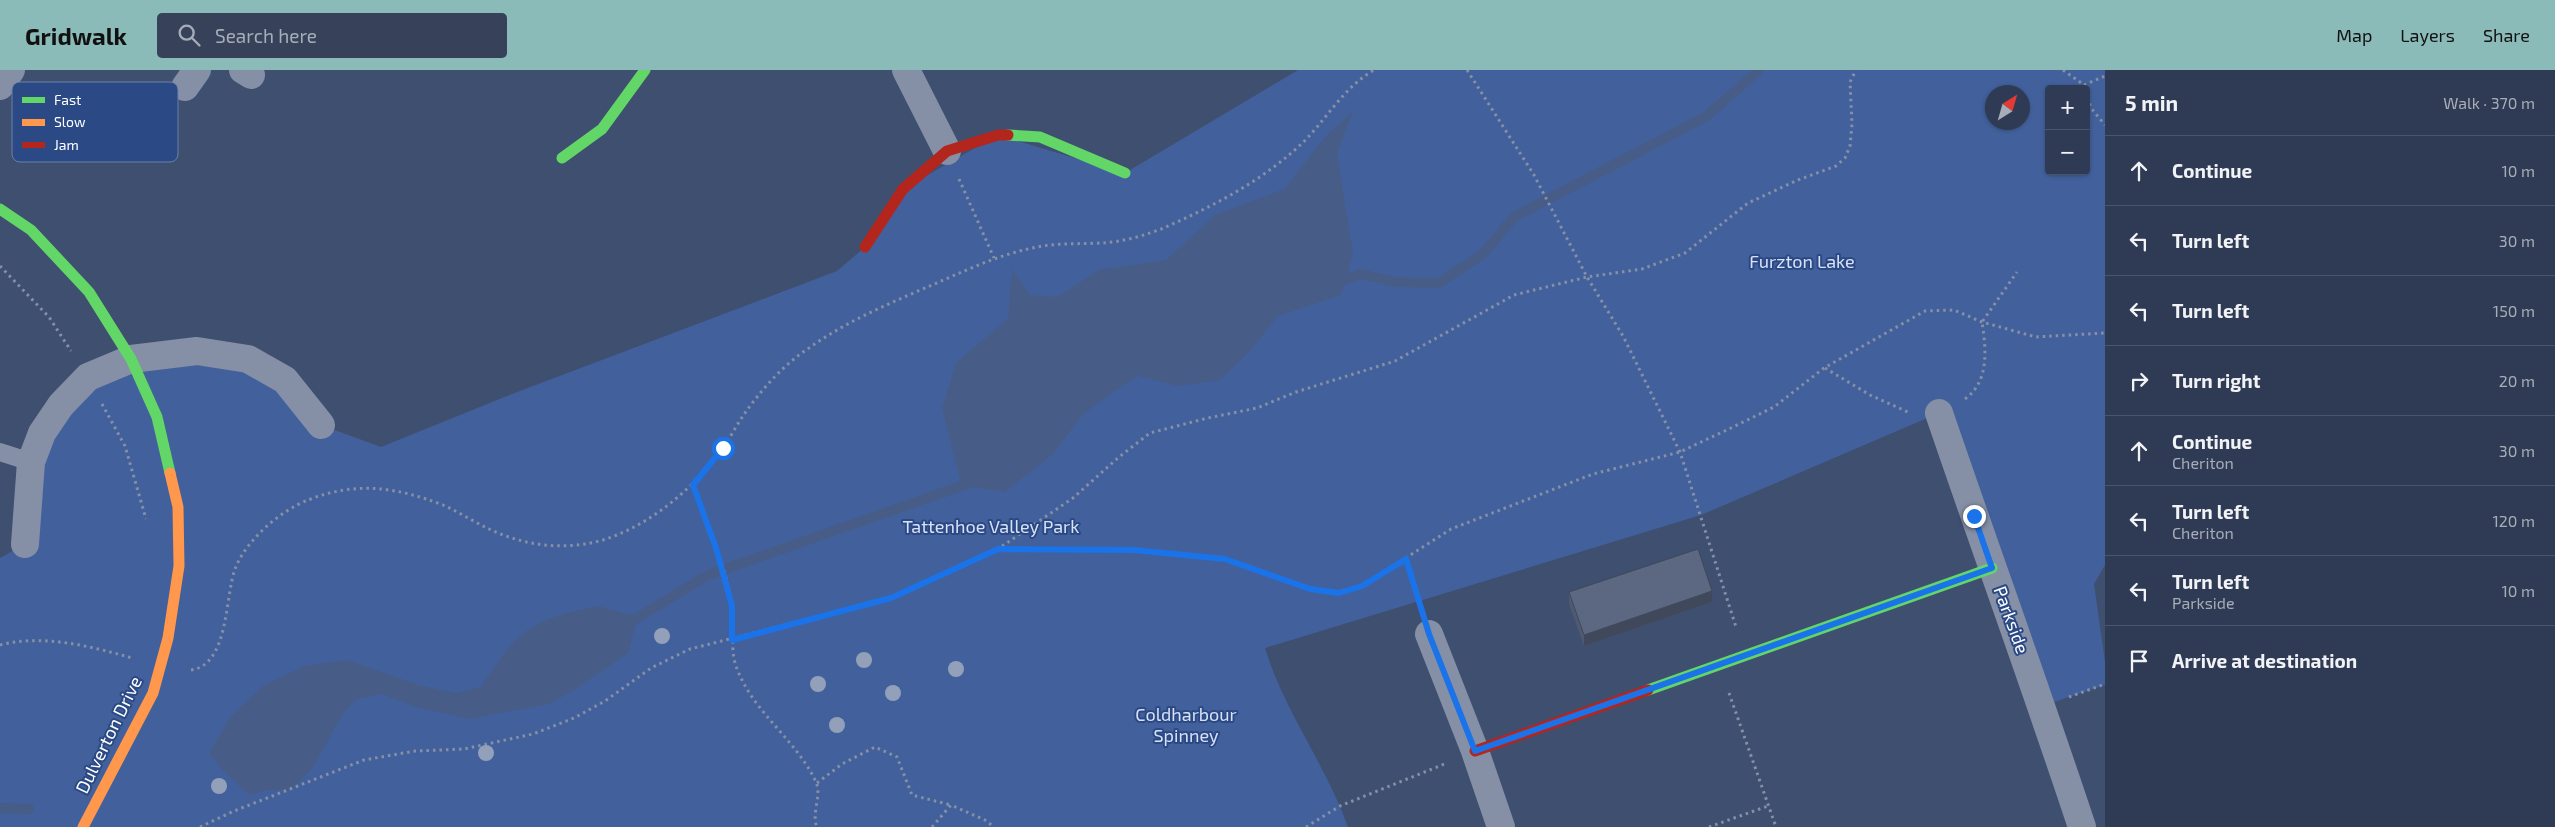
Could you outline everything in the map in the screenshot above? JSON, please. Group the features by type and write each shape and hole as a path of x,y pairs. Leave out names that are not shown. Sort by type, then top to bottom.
{"street":[{"path":"0,86 11,70"},
{"path":"562,158 602,129 645,70"},
{"path":"906,70 947,151"},
{"path":"865,247 903,189 947,151 998,135 1040,136 1125,174"},
{"name":"Dulverton Drive","path":"0,209 31,230 89,292 131,358 157,417 178,507 179,566 168,638 153,693 83,827"},
{"path":"25,544 31,462 42,433 62,405 88,378 131,358 197,352 248,359 285,380 321,425"},
{"name":"Parkside","path":"1939,413 2042,706 2082,827"},
{"path":"1475,751 1992,568"},
{"path":"1429,634 1475,751 1501,827"}],"lane":[{"path":"0,452 31,462"}],"path":[{"path":"0,645 14,642 61,642 110,651 160,668 182,671 198,670 214,655 222,632 235,567 261,530 284,513 305,501 348,489 373,487 445,506 490,529 522,542 558,547 600,541 633,528 693,485 723,448 744,414 771,382 808,348 883,306 994,258 1045,245 1107,243 1159,230 1210,207 1258,180 1300,146 1359,79 1374,70"},
{"path":"1467,70 1534,175 1587,277 1623,336 1680,452 1746,655 1726,686 1776,827"},
{"path":"200,827 364,760 415,751 464,749 533,734 574,718 605,700 651,668 690,648 732,640 891,598 998,549 1073,498 1118,457 1150,433 1256,408 1296,392 1396,361 1514,295 1587,277 1642,269 1685,253 1748,203 1798,180 1836,166 1845,158 1850,146 1852,124 1850,82 1856,70"},
{"path":"2063,70 2081,85"},
{"path":"2090,85 2105,76"},
{"path":"2090,105 2105,125"},
{"path":"947,151 994,258"},
{"path":"0,266 49,316 88,378 125,446 146,522"},
{"path":"1982,322 2017,272"},
{"path":"998,549 1134,550 1225,559 1310,589 1339,593 1362,586 1451,528 1593,474 1680,452 1774,407 1824,368 1925,311 1954,310 1982,322 2036,337 2105,333"},
{"path":"693,485 716,548 732,606 732,640 736,666 760,710 797,753 817,783 816,826 811,827"},
{"path":"1406,559 1429,634"},
{"path":"2042,706 2105,684"},
{"path":"817,783 842,764 875,747 897,757 912,795 951,805 985,820 994,827"},
{"path":"1306,827 1340,806 1475,751"},
{"path":"932,827 951,805"},
{"path":"1709,827 1768,806"}],"green space":[{"name":"Tattenhoe Valley Park","path":"1298,70 2105,70 2105,565 2094,584 2105,662 2105,685 2042,706 1939,413 1701,515 1265,648 1283,694 1339,804 1348,827 0,827 0,558 25,544 42,433 131,359 248,359 321,425 381,447 507,396 837,271 865,247 903,189 998,135 1125,173"}],"shaded area":[{"path":"1353,111 1337,154 1353,253 1341,295 1278,316 1249,352 1220,380 1178,386 1137,376 1084,413 1053,454 1005,492 961,485 942,408 956,363 1008,318 1012,269 1030,295 1057,297 1099,270 1166,260 1215,215 1284,189 1326,136"},
{"path":"598,606 638,617 628,653 577,688 549,704 469,719 416,707 382,694 357,699 344,712 312,769 290,790 265,790 250,796 219,766 209,753 230,717 263,686 304,666 347,660 419,685 455,693 481,687 505,652 516,640 541,622"}],"building":[{"path":"1698,549 1712,591 1584,635 1569,592"}],"waterway":[{"path":"1334,284 1361,274 1396,282 1439,283 1483,254 1514,217 1707,116 1759,70"},
{"path":"627,624 708,575 973,482"},
{"path":"0,808 29,809"}],"traffic: fast":[{"path":"562,158 602,129 645,70"},
{"path":"1008,135 1040,137 1125,173"},
{"path":"0,209 31,230 89,292 131,359 157,417 170,473"},
{"path":"1648,690 1992,568"}],"traffic: slow":[{"path":"83,827 153,693 168,638 179,566 178,507 170,473"}],"traffic: jam":[{"path":"865,247 903,189 947,151 998,135 1008,135"},
{"path":"1475,751 1648,690"}],"route":[{"path":"723,448 693,485 716,548 732,606 732,640 891,598 998,549 1134,550 1225,559 1310,589 1339,593 1362,586 1406,559 1429,634 1475,751 1992,568 1974,516"}],"park label":[{"name":"Furzton Lake","path":"1802,262"},
{"name":"Coldharbour Spinney","path":"1186,725"}]}
